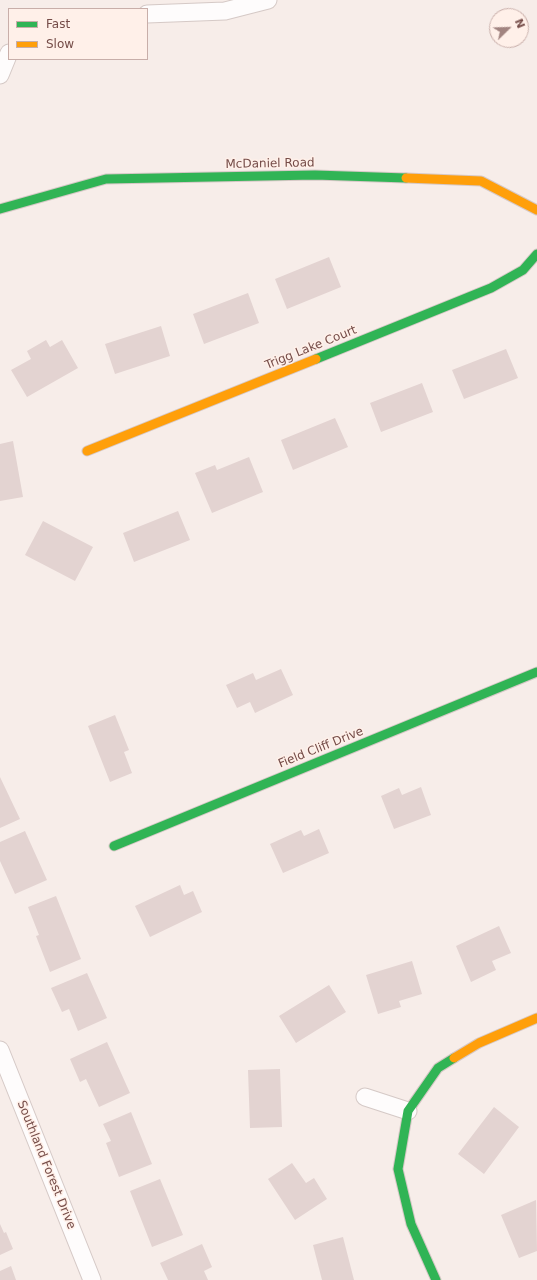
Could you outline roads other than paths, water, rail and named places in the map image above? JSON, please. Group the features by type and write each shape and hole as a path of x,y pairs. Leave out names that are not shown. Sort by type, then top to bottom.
{"street":[{"path":"148,14 224,11 268,0"},
{"path":"0,75 8,55"},
{"name":"McDaniel Road","path":"0,208 106,179 314,175 481,181 537,210"},
{"name":"Trigg Lake Court","path":"87,451 491,288 523,270 537,254"},
{"name":"Field Cliff Drive","path":"114,846 537,672"},
{"path":"436,1280 411,1224 398,1169 408,1111 438,1068 479,1043 537,1018"},
{"name":"Southland Forest Drive","path":"0,1050 92,1280"},
{"path":"365,1098 408,1111"}]}
